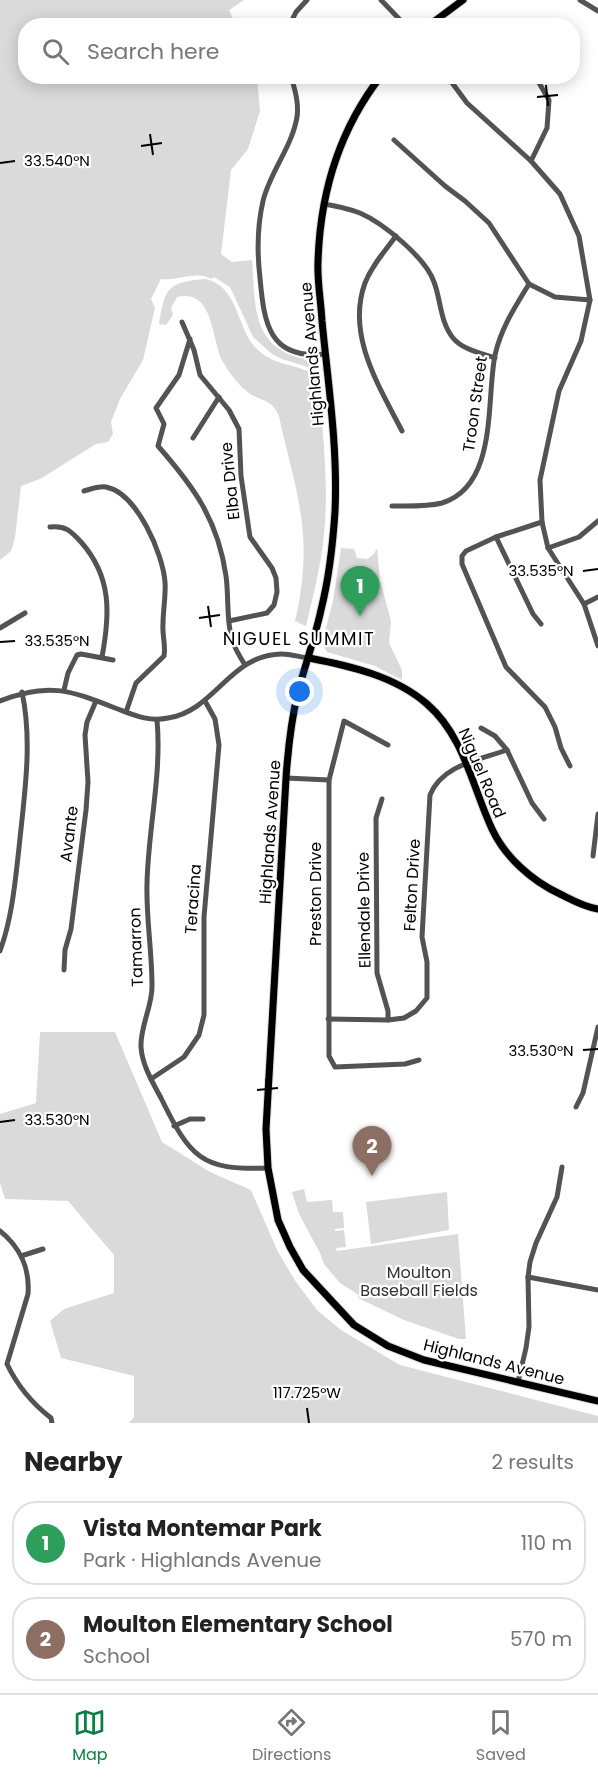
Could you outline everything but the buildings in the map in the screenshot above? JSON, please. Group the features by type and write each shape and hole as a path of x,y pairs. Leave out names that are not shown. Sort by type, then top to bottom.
{"main road":[{"path":"439,18 463,0"},
{"name":"Highlands Avenue","path":"375,84 350,123 338,150 324,204 318,264 334,456 335,510 322,607 298,692 290,732 267,1119 268,1168 278,1220 290,1247 303,1270 354,1325 388,1346 424,1360 598,1401"},
{"name":"Niguel Road","path":"309,658 348,666 401,686 426,703 451,731 467,764 492,830 504,849 534,880 578,903 598,909"}],"street":[{"path":"293,18 308,0"},
{"path":"381,0 398,18"},
{"path":"580,0 598,11"},
{"path":"293,84 298,102 297,118 270,180 259,221 257,252 263,310 267,327 276,340 287,348 297,353 325,354"},
{"path":"453,84 467,103 531,161 560,194 579,236 590,300 581,341 559,391 540,480 542,522 549,548 584,604 598,646"},
{"path":"531,161 547,128 549,100 540,84"},
{"path":"394,140 489,224 529,284 555,297 590,300"},
{"path":"324,204 363,214 396,236 426,264 434,280 444,322 453,338 462,346 495,358"},
{"path":"396,236 365,283 359,316 369,365 402,431"},
{"name":"Troon Street","path":"392,506 431,505 445,502 470,484 478,471 491,410 495,358 500,337 508,318 529,284"},
{"name":"Elba Drive","path":"182,322 190,339 200,375 229,410 238,429 241,476 250,537 272,568 276,578 277,592 271,609 267,613 229,621"},
{"path":"190,339 179,375 156,408 164,424 158,447 188,480 204,505 210,520 220,547 226,575 232,643 245,665"},
{"path":"193,438 219,397"},
{"path":"84,491 107,487 118,491 129,502 144,522 157,548 164,577 162,626 164,656 136,683 126,712"},
{"path":"549,548 579,537 598,521"},
{"path":"542,522 496,537 466,551 462,556 462,564 506,667 545,707 570,766"},
{"path":"50,526 62,526 72,532 91,554 97,565 106,590 108,609 108,625 102,657"},
{"path":"496,537 533,614 541,624"},
{"path":"584,604 598,597"},
{"path":"0,628 25,613"},
{"name":"Niguel Road","path":"0,701 22,693 64,690 142,719 157,720 183,715 205,701 222,682 245,665 272,655 283,654 309,658"},
{"path":"64,690 68,673 77,655 113,660"},
{"path":"0,951 12,907 26,782 27,714 22,693"},
{"name":"Avante","path":"64,970 64,950 71,929 86,810 88,782 85,735 87,722 96,701"},
{"name":"Teracina","path":"151,1079 184,1057 199,1035 204,1015 204,917 219,746 215,719 205,701"},
{"name":"Tamarron","path":"157,720 158,767 147,883 153,989 141,1048 145,1065 174,1126 191,1149 213,1164 238,1170 268,1168"},
{"name":"Preston Drive","path":"388,745 344,721 330,780 329,1056 335,1067 405,1064 419,1060"},
{"path":"481,728 495,736 507,750 532,804 544,819"},
{"name":"Felton Drive","path":"328,1019 404,1018 416,1011 427,998 427,963 422,937 430,795 434,785 445,773 507,750"},
{"path":"286,778 330,780"},
{"name":"Ellendale Drive","path":"382,799 376,818 377,973 388,1011 388,1020"},
{"path":"593,856 598,814"},
{"path":"576,1107 583,1093 598,1027"},
{"path":"174,1126 190,1119 204,1119"},
{"path":"518,1382 529,1327 528,1277 536,1243 557,1197 562,1167"},
{"path":"0,1231 14,1243 27,1271 28,1294 7,1364 25,1393 38,1408 51,1418 52,1423"},
{"path":"21,1256 43,1249"},
{"path":"528,1277 598,1290"}],"green space":[{"path":"0,0 244,0 229,10 233,18 18,18 18,84 258,84 260,111 248,149 231,170 221,254 232,262 252,260 256,308 269,340 287,354 307,360 316,366 311,368 272,354 253,337 230,287 214,277 212,279 199,275 161,279 151,299 155,308 143,360 120,399 111,422 113,434 108,442 96,444 40,479 21,486 15,538 11,551 0,560"},
{"path":"206,279 217,283 231,298 248,337 261,353 277,362 310,372 317,377 325,456 326,495 321,558 306,626 295,621 302,578 303,534 296,489 279,416 270,404 250,394 238,384 223,362 205,308 198,300 189,296 177,297 171,308 173,315 166,325 159,324 163,302 170,289 183,282"},
{"path":"341,548 354,549 357,558 367,559 374,554 377,548 380,580 391,621 389,643 402,670 402,680 375,666 327,652 322,643 333,601"},
{"path":"40,1032 115,1032 162,1142 210,1172 251,1190 278,1252 296,1282 317,1310 341,1330 400,1365 598,1416 598,1423 129,1423 134,1417 134,1376 61,1358 50,1321 64,1309 114,1293 114,1255 68,1201 5,1199 0,1183 0,1114 36,1103"},
{"name":"Moulton Baseball Fields","path":"304,1189 307,1202 332,1200 333,1212 343,1212 344,1228 335,1229 335,1231 344,1230 346,1247 336,1248 337,1251 458,1234 466,1339 459,1339 404,1320 358,1298 359,1295 340,1283 324,1264 299,1214 292,1192"},
{"path":"447,1192 449,1230 371,1244 366,1202"}],"place":[{"name":"Vista Montemar Park","path":"360,616"},
{"name":"Moulton Elementary School","path":"372,1176"}],"district":[{"name":"NIGUEL SUMMIT","path":"299,638"}]}
